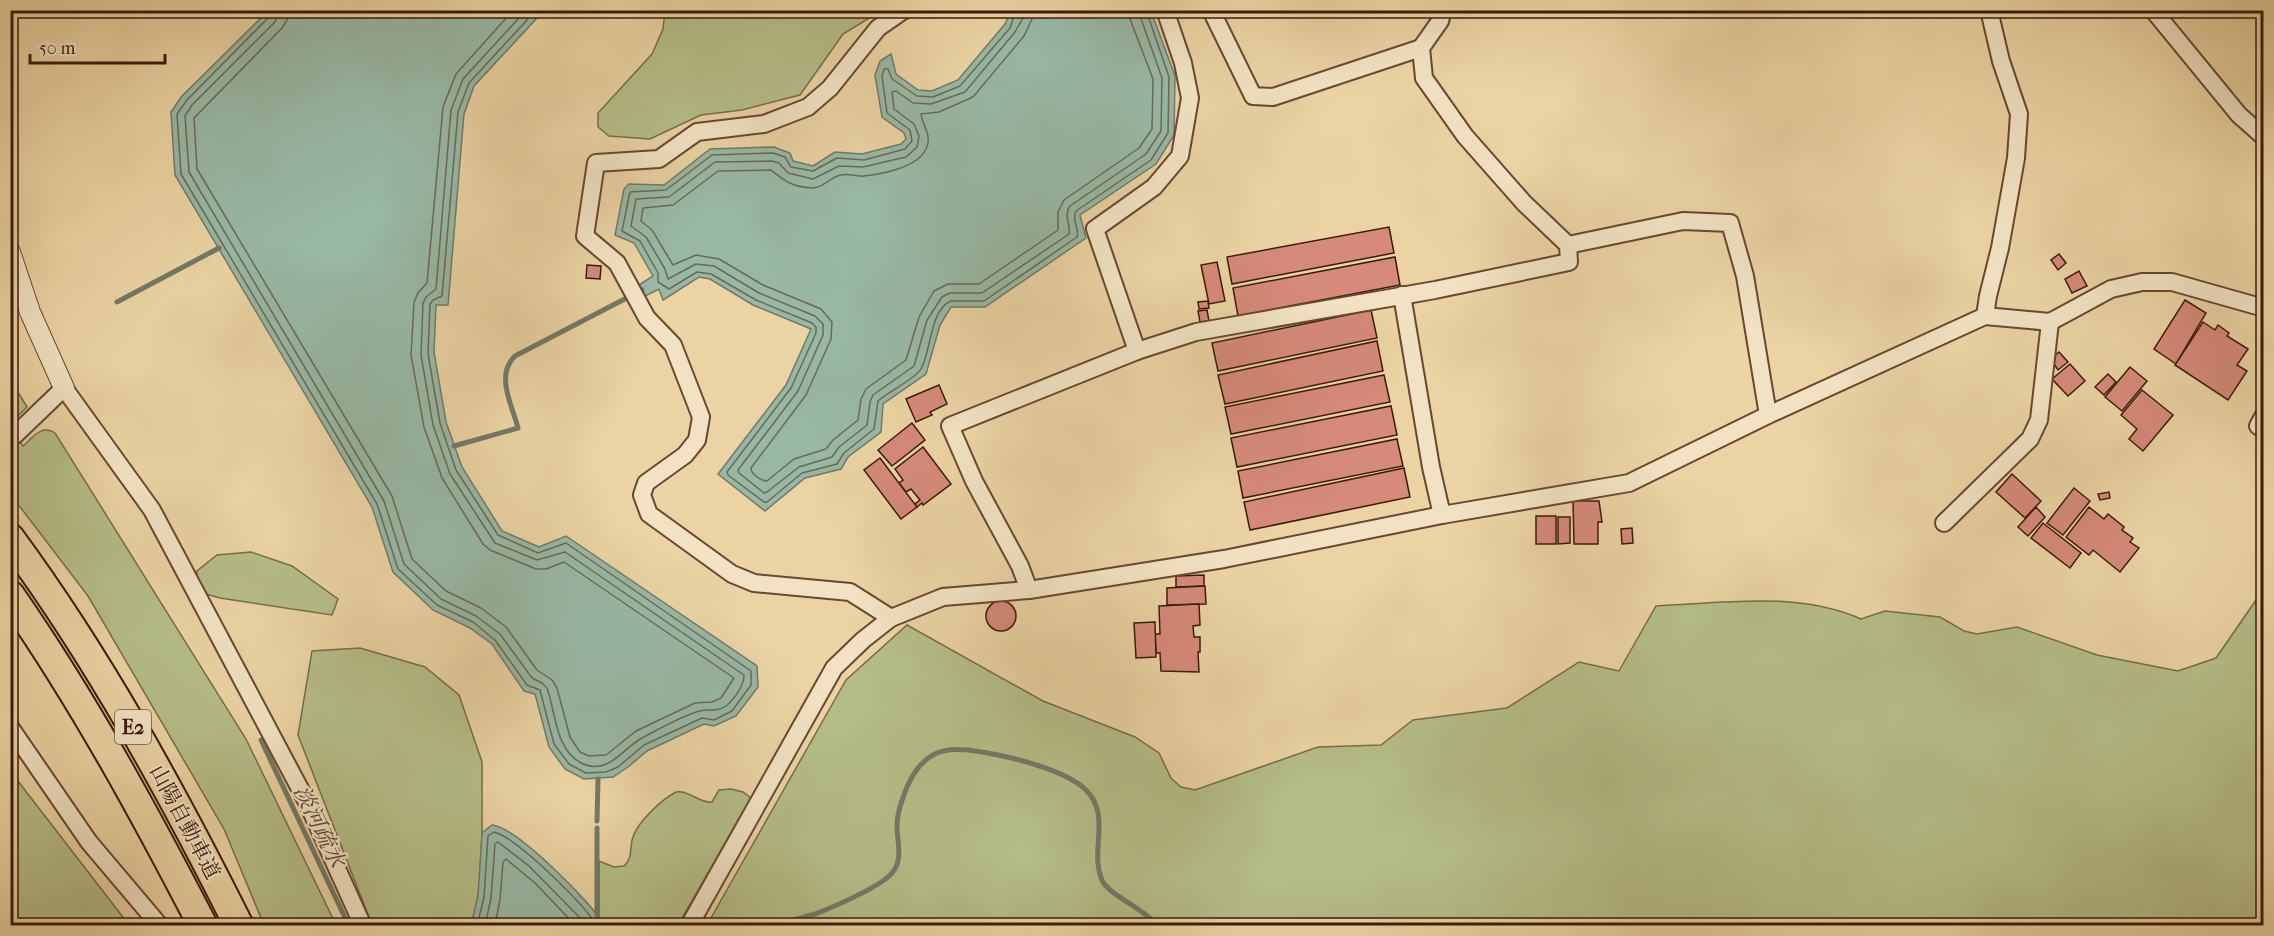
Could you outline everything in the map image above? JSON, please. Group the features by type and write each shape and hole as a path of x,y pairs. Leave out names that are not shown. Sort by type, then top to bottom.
{"highway":[{"name":"山陽自動車道","path":"10,538 81,643 138,736 180,810 239,926"},
{"name":"山陽自動車道","path":"10,596 59,668 109,751 203,926"}],"street":[{"path":"891,618 850,592 753,583 732,574 649,514 642,495 646,483 685,455 697,440 701,417 673,345 647,318 616,263 585,237 596,163 659,159 697,132 764,124 808,107 830,88 878,28 904,10"},
{"path":"1137,351 1095,229 1155,187 1180,156 1190,98 1183,63 1165,10"},
{"path":"1211,10 1253,96 1273,96 1421,48 1440,21 1443,10"},
{"path":"1986,316 2014,169 2019,114 2001,61 1989,10"},
{"path":"2153,10 2239,115 2264,136"},
{"path":"1029,590 1020,566 974,481 950,426 1137,351 1196,332 1435,290 1569,262 1568,245 1524,203 1465,136 1424,78 1421,48"},
{"path":"1568,245 1683,221 1730,223 1744,276 1768,415"},
{"path":"10,252 30,312 64,388 152,510 308,802 363,926"},
{"path":"689,926 834,668 863,640 891,618 944,597 1029,590 1224,559 1442,514 1629,483 1768,415 1986,316 2050,322 2111,289 2142,282 2172,282 2264,308"},
{"path":"1402,295 1431,467 1442,514"},
{"path":"1944,523 2030,439 2038,420 2050,322"},
{"path":"15,435 64,388"},
{"path":"10,727 89,842 160,926"}],"green space":[{"path":"665,10 881,11 843,34 800,95 742,110 701,115 650,139 609,136 598,127 598,113 652,54 663,29"},
{"path":"10,379 27,407 11,423 10,423"},
{"path":"10,429 23,446 42,431 55,433 246,739 336,925 264,925 224,829 88,596 11,495"},
{"path":"251,552 292,566 338,599 332,615 220,598 206,594 196,583 197,571 217,555"},
{"path":"2263,590 2263,925 707,925 846,680 907,625 1043,701 1135,737 1159,753 1171,778 1181,787 1195,790 1318,747 1381,745 1413,720 1507,708 1579,662 1619,671 1656,606 1733,601 1786,602 1837,610 1861,619 1885,611 1940,617 1964,631 1977,634 2017,627 2097,655 2178,671 2216,658"},
{"path":"360,648 425,667 459,695 482,762 480,878 477,904 471,925 372,925 298,735 312,651"},
{"path":"11,772 129,925 11,925"},
{"path":"731,789 743,792 751,798 678,925 604,925 599,917 599,861 614,867 624,866 630,857 632,840 638,826 663,800 676,792 712,802 719,790"}],"water":[{"path":"268,11 529,11 537,18 474,86 464,114 448,305 436,305 434,352 446,422 462,467 502,531 539,547 566,536 757,666 758,687 736,716 714,726 704,724 647,751 613,777 584,779 565,769 549,747 535,694 524,691 492,644 470,628 433,610 393,572 372,507 175,175 171,112 182,96"},
{"path":"1011,11 1151,11 1175,76 1174,135 1156,164 1080,215 1086,238 985,307 951,307 940,325 926,374 883,404 881,432 848,457 841,469 805,478 765,511 718,474 786,385 811,329 753,305 710,279 699,277 663,300 659,289 645,296 639,285 653,276 634,243 615,235 624,189 629,184 664,185 710,149 774,147 790,153 793,161 813,166 835,152 862,154 901,144 906,139 904,133 882,117 875,75 880,61 891,54 896,74 918,90 932,91 958,80 1005,24"},
{"path":"492,825 518,838 535,852 570,884 604,925 471,925 478,896 482,833"}],"building":[{"path":"1389,227 1394,253 1232,284 1227,257"},
{"path":"2059,254 2066,263 2058,270 2051,260"},
{"path":"1395,257 1400,285 1238,316 1233,288"},
{"path":"1217,262 1225,301 1209,304 1201,265"},
{"path":"587,265 601,266 600,279 586,278"},
{"path":"2079,271 2087,286 2072,293 2065,279"},
{"path":"2185,300 2206,313 2176,364 2154,349"},
{"path":"1208,301 1209,308 1199,309 1198,302"},
{"path":"1207,310 1209,321 1200,322 1198,311"},
{"path":"1371,310 1377,338 1218,371 1212,343"},
{"path":"2203,322 2215,330 2218,325 2229,333 2227,336 2248,349 2237,365 2247,371 2228,400 2175,365"},
{"path":"1377,341 1383,371 1225,404 1218,375"},
{"path":"2059,352 2068,362 2058,370 2052,361"},
{"path":"2070,364 2085,381 2068,396 2052,379"},
{"path":"2130,367 2147,381 2122,411 2105,397"},
{"path":"2108,374 2116,382 2104,395 2095,387"},
{"path":"1384,375 1390,402 1231,434 1225,407"},
{"path":"939,385 947,404 930,412 932,415 916,422 906,399"},
{"path":"2142,390 2173,415 2143,451 2129,439 2137,429 2121,415"},
{"path":"1391,406 1397,435 1237,467 1231,438"},
{"path":"912,423 925,440 892,466 878,450"},
{"path":"1397,439 1403,466 1243,498 1238,471"},
{"path":"923,447 951,484 917,507 915,504 920,500 911,489 906,492 899,483 903,480 895,469"},
{"path":"880,458 917,507 901,519 864,470"},
{"path":"1404,468 1410,497 1250,530 1244,502"},
{"path":"2012,474 2041,501 2025,518 1996,492"},
{"path":"2074,488 2090,501 2063,535 2047,523"},
{"path":"2109,492 2110,498 2100,500 2098,494"},
{"path":"1573,501 1599,501 1602,522 1598,522 1598,544 1574,544"},
{"path":"2036,507 2045,517 2028,536 2018,527"},
{"path":"2089,507 2104,519 2108,514 2124,527 2122,530 2133,538 2130,542 2139,548 2120,572 2093,550 2089,555 2066,537"},
{"path":"1536,516 1556,516 1556,544 1536,544"},
{"path":"1558,517 1570,517 1570,543 1558,544"},
{"path":"2043,523 2081,553 2070,568 2031,538"},
{"path":"1632,528 1633,543 1622,544 1621,529"},
{"path":"1204,575 1204,586 1176,587 1176,576"},
{"path":"1205,586 1206,604 1167,605 1167,588"},
{"path":"1001,601 1012,605 1016,616 1012,627 1001,631 990,627 986,616 990,605"},
{"path":"1199,604 1200,625 1193,626 1194,637 1200,637 1199,672 1161,671 1160,653 1156,653 1155,634 1160,634 1159,606"},
{"path":"1155,622 1156,657 1136,658 1134,623"}],"waterway":[{"path":"117,302 219,248"},
{"path":"454,446 518,428 506,381 506,372 515,356 642,290"},
{"name":"淡河疏水","path":"261,740 349,926"},
{"name":"淡河疏水","path":"776,926 815,914 843,902 877,885 891,874 899,857 897,821 907,787 924,761 944,751 956,749 998,755 1032,764 1057,772 1086,790 1094,800 1098,811 1098,857 1102,880 1111,891 1145,914 1158,926"},
{"path":"597,821 598,779"},
{"path":"597,828 597,915"}]}
